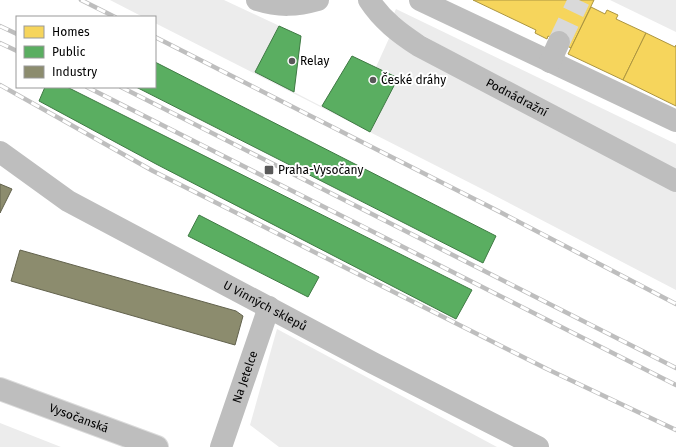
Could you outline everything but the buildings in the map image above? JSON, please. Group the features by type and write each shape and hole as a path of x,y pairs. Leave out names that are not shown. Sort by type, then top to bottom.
{"street":[{"path":"257,0 272,4 298,6 318,0"},
{"name":"Podnádražní","path":"369,0 387,23 419,46 676,181"},
{"path":"420,0 676,121"},
{"path":"550,62 559,42"},
{"name":"U Vinných sklepů","path":"0,152 68,201 373,363 538,447"},
{"name":"Na Jetelce","path":"221,447 269,307"},
{"name":"Vysočanská","path":"0,389 157,447"}],"shaded area":[{"path":"110,0 224,0 301,36 294,92 321,106 352,56 376,67 391,34 676,190 676,290 484,190 156,24 156,16 141,16"},
{"path":"610,0 676,0 676,32"},
{"path":"396,9 676,144 676,170 503,80 392,18"},
{"path":"277,329 497,447 279,447 250,425"},
{"path":"0,423 61,447 0,447"}],"tunnel":[{"path":"559,42 579,0"}],"railway":[{"path":"81,0 113,16"},
{"path":"0,26 16,34"},
{"path":"156,38 500,212 676,304"},
{"path":"0,43 16,51"},
{"path":"0,85 153,171 547,369 676,430"},
{"path":"89,88 676,385"},
{"path":"123,88 676,368"}],"place":[{"name":"Relay","path":"292,61"},
{"name":"České dráhy","path":"373,80"},
{"name":"Praha-Vysočany","path":"269,170"}]}
